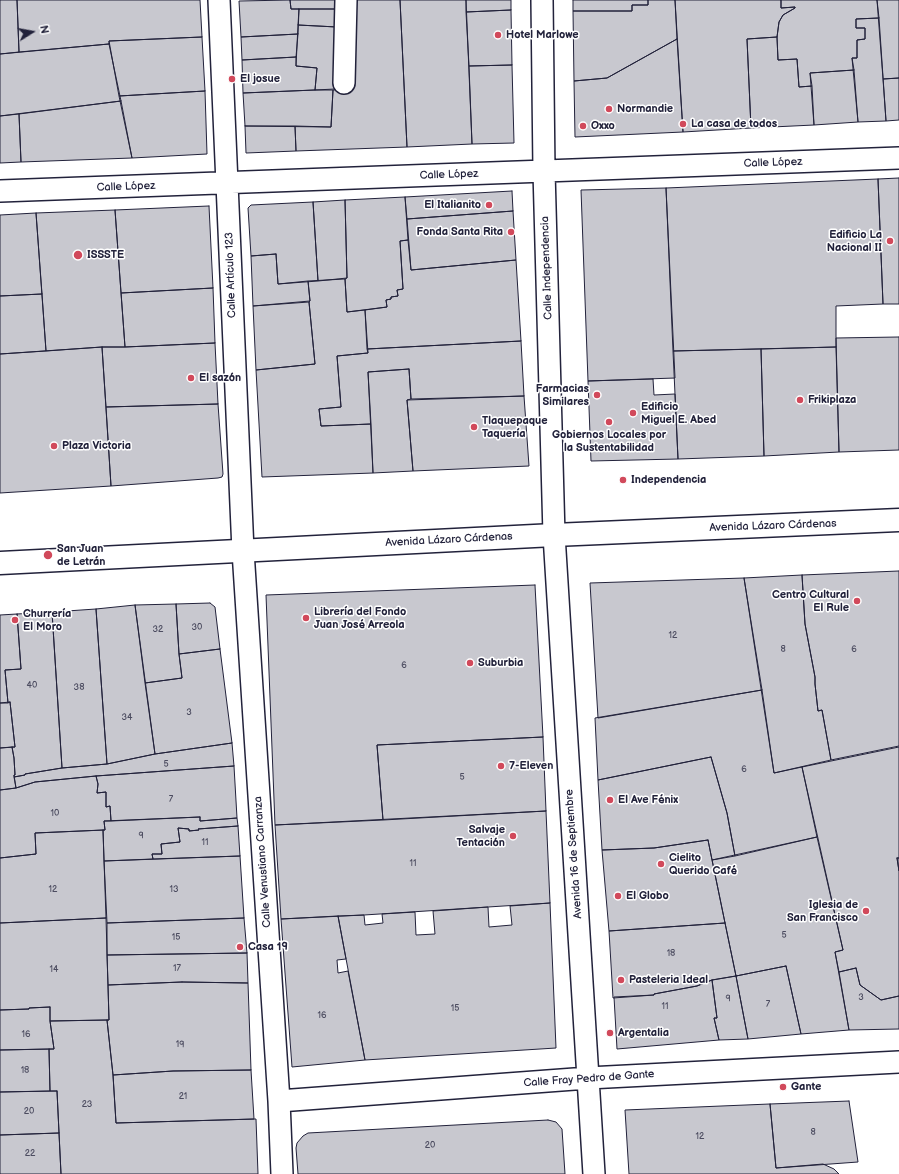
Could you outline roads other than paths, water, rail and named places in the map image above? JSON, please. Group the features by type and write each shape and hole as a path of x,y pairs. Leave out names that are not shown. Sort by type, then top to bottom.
{"main road":[{"name":"Avenida Lázaro Cárdenas","path":"0,563 554,535 899,520"}],"street":[{"name":"Calle Artículo 123","path":"219,0 242,551"},
{"path":"344,83 346,0"},
{"name":"Calle Independencia","path":"542,0 544,171 554,535"},
{"name":"Calle López","path":"0,192 899,158"},
{"name":"Avenida 16 de Septiembre","path":"554,535 594,1174"},
{"name":"Calle Venustiano Carranza","path":"242,551 279,1102 282,1174"},
{"name":"Calle Fray Pedro de Gante","path":"279,1102 588,1078 899,1062"}],"place":[{"name":"Hotel Marlowe","path":"498,35"},
{"name":"El josue","path":"232,79"},
{"name":"Normandie","path":"609,109"},
{"name":"La casa de todos","path":"683,124"},
{"name":"Oxxo","path":"583,126"},
{"name":"El Italianito","path":"489,205"},
{"name":"Fonda Santa Rita","path":"511,232"},
{"name":"Edificio La Nacional II","path":"890,241"},
{"name":"ISSSTE","path":"78,255"},
{"name":"El sazón","path":"191,378"},
{"name":"Farmacias Similares","path":"597,395"},
{"name":"Frikiplaza","path":"800,400"},
{"name":"Edificio Miguel E. Abed","path":"633,413"},
{"name":"Gobiernos Locales por la Sustentabilidad","path":"609,422"},
{"name":"Tlaquepaque Taquería","path":"474,427"},
{"name":"Plaza Victoria","path":"54,446"},
{"name":"Independencia","path":"623,480"},
{"name":"San Juan de Letrán","path":"48,555"},
{"name":"Centro Cultural El Rule","path":"857,601"},
{"name":"Librería del Fondo Juan José Arreola","path":"306,618"},
{"name":"Churrería El Moro","path":"15,620"},
{"name":"Suburbia","path":"470,663"},
{"name":"7-Eleven","path":"501,766"},
{"name":"El Ave Fénix","path":"610,800"},
{"name":"Salvaje Tentación","path":"513,836"},
{"name":"Cielito Querido Café","path":"661,864"},
{"name":"El Globo","path":"618,896"},
{"name":"Iglesia de San Francisco","path":"866,911"},
{"name":"Casa 19","path":"240,947"},
{"name":"Pasteleria Ideal","path":"621,980"},
{"name":"Argentalia","path":"610,1033"},
{"name":"Gante","path":"783,1087"}]}
